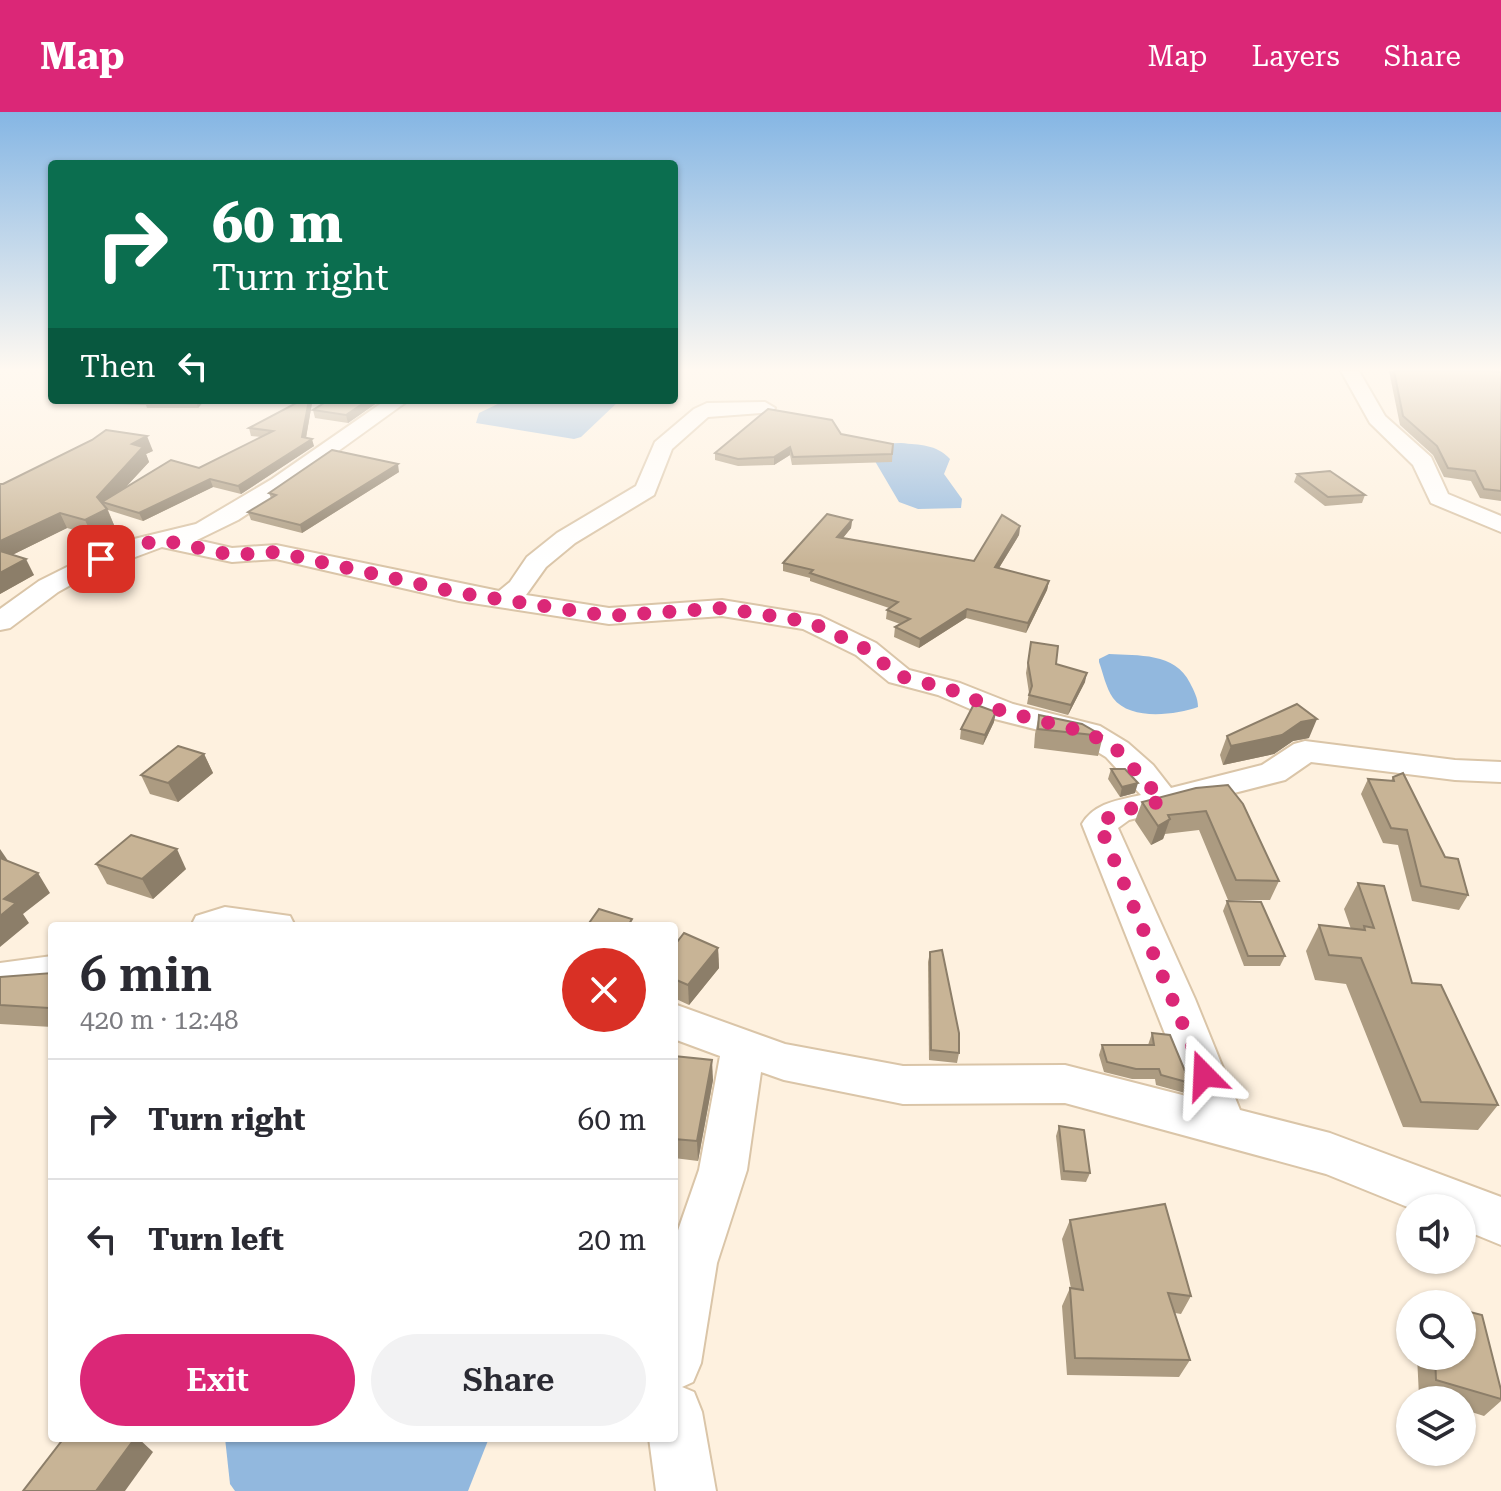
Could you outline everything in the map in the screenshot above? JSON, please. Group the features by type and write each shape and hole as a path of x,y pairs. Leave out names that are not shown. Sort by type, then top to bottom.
{"street":[{"path":"0,622 45,588 101,559 142,544 202,530 351,435"},
{"path":"506,599 520,587 536,562 566,538 646,490 662,446 675,435"},
{"path":"1394,435 1423,462 1439,498 1501,525"},
{"path":"162,540 232,555 276,552 459,593 609,616 722,608 810,622 866,649 899,676 949,689 1002,711 1089,733 1117,750 1163,801"},
{"path":"1223,1125 1174,999 1099,824 1117,812 1273,773 1305,751 1455,770 1501,772"},
{"path":"0,979 48,973"},
{"path":"678,1023 784,1062 903,1085 1065,1084 1330,1154 1501,1221"},
{"path":"678,1341 692,1263 723,1170 743,1047"},
{"path":"678,1438 686,1491"}],"water":[{"path":"552,435 583,435 574,439"},
{"path":"901,443 933,448 950,459 944,474 962,499 961,508 918,509 899,502 869,451 873,444"},
{"path":"1109,654 1155,658 1175,666 1190,683 1198,707 1153,714 1121,705 1113,698 1099,662"},
{"path":"225,1442 487,1442 468,1491 235,1491 230,1484"}],"building":[{"path":"99,435 147,436 132,444 143,447 97,497 107,509 85,520 60,513 0,541 0,484"},
{"path":"264,435 302,435 312,439 238,486 210,479 139,513 102,502 171,460 199,468"},
{"path":"736,435 848,435 893,444 892,454 793,457 790,447 774,457 738,459 715,453"},
{"path":"1425,435 1501,435 1501,491 1484,489 1475,471 1448,468 1437,446"},
{"path":"332,450 398,464 300,525 248,512 276,495 269,493"},
{"path":"1330,471 1365,495 1328,497 1297,474"},
{"path":"827,514 852,520 837,537 974,561 1002,515 1020,526 995,567 1049,581 1028,623 967,609 920,639 895,627 910,619 887,610 898,602 810,573 813,570 783,563"},
{"path":"0,551 26,559 0,573"},
{"path":"1031,642 1058,646 1056,664 1087,673 1071,705 1029,695 1032,686 1028,663"},
{"path":"974,704 996,712 985,735 961,729"},
{"path":"1297,704 1317,719 1301,722 1282,735 1231,746 1227,736"},
{"path":"1039,715 1082,724 1103,736 1038,729"},
{"path":"178,746 204,754 168,783 141,775"},
{"path":"1111,769 1125,769 1138,783 1122,787"},
{"path":"1403,773 1445,857 1458,859 1468,895 1421,886 1407,830 1391,828 1368,779 1394,781 1393,777"},
{"path":"1228,785 1243,804 1279,881 1236,880 1206,811 1168,815 1170,819 1158,826 1142,802 1196,788"},
{"path":"131,835 177,849 142,879 96,864"},
{"path":"0,858 38,873 4,899 16,903 0,916"},
{"path":"1358,883 1384,886 1412,983 1441,985 1498,1105 1421,1102 1361,958 1329,955 1319,925 1365,930 1364,926 1374,928"},
{"path":"1227,901 1261,902 1285,956 1248,956"},
{"path":"599,909 632,919 630,922 590,922"},
{"path":"684,933 718,948 688,985 678,981 678,941"},
{"path":"942,950 959,1033 959,1053 931,1050 930,952"},
{"path":"48,973 48,1008 0,1005 0,977"},
{"path":"1152,1033 1170,1035 1190,1083 1161,1075 1159,1069 1136,1069 1107,1062 1102,1045 1154,1045"},
{"path":"678,1056 712,1060 697,1141 678,1139"},
{"path":"1059,1126 1084,1130 1090,1173 1064,1171"},
{"path":"1165,1204 1191,1296 1168,1293 1190,1360 1075,1358 1070,1288 1083,1290 1070,1220"},
{"path":"1476,1314 1482,1315 1501,1399 1476,1392 1476,1386 1457,1386 1436,1380 1436,1370 1476,1370"},
{"path":"61,1442 132,1442 96,1491 23,1491"}],"route":[{"path":"101,559 162,540 232,555 276,552 459,593 609,616 722,608 810,622 866,649 899,676 949,689 1002,711 1089,733 1117,750 1141,772 1163,801 1117,812 1099,824 1204,1075"}]}
